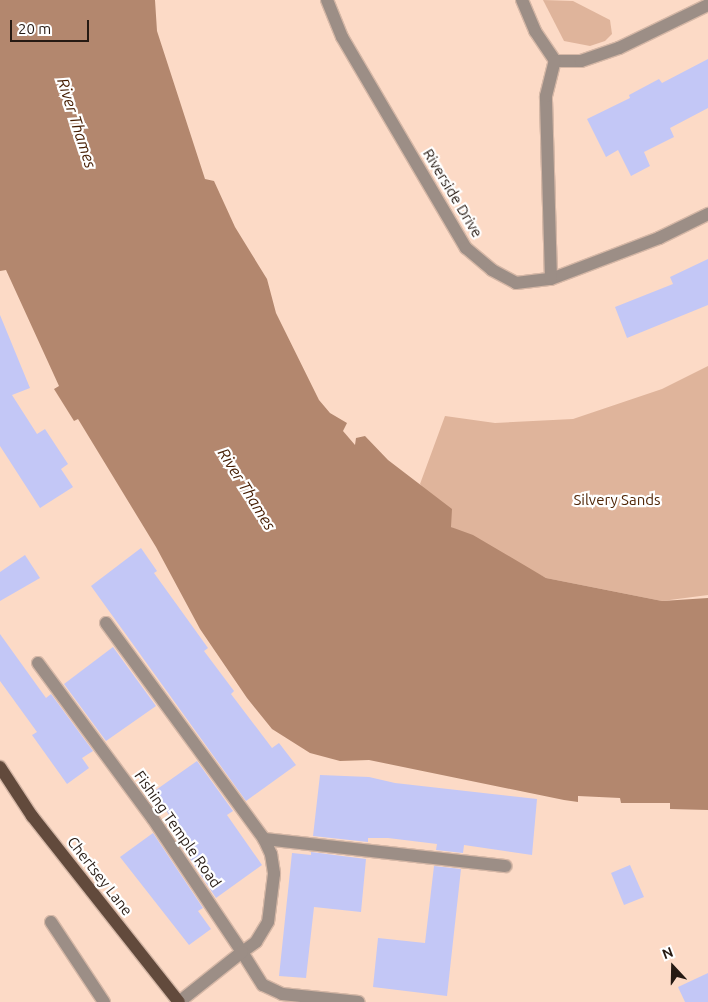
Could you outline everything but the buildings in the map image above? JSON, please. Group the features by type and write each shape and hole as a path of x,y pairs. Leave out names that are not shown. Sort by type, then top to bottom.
{"main road":[{"name":"Chertsey Lane","path":"0,767 32,816 179,1002"}],"street":[{"name":"Riverside Drive","path":"327,0 342,37 466,248 492,270 516,283 551,279 659,238 708,214"},
{"path":"522,0 535,31 556,61"},
{"path":"556,61 581,61 620,48 708,5"},
{"path":"551,279 546,96 556,61"},
{"path":"106,623 264,839 271,854 274,874 268,922 256,942 179,1002"},
{"name":"Fishing Temple Road","path":"38,663 153,820 263,985 273,991 359,1002"},
{"path":"264,839 504,866"},
{"path":"51,922 104,1002"}],"green space":[{"path":"543,0 573,1 610,20 612,34 605,41 590,46 564,41"},
{"name":"Silvery Sands","path":"708,366 708,595 662,601 546,578 451,527 420,484 445,416 495,423 573,419 662,389"}],"water":[{"name":"River Thames","path":"0,0 155,0 157,31 205,179 214,181 235,227 267,279 276,313 319,400 330,413 347,423 343,431 355,445 356,438 365,436 388,460 452,509 451,527 473,535 546,578 662,601 708,598 708,810 670,809 670,803 621,803 620,798 578,796 578,802 369,760 340,761 310,753 272,729 247,698 200,629 156,547 78,419 74,421 54,389 59,386 6,270 0,271"}]}
